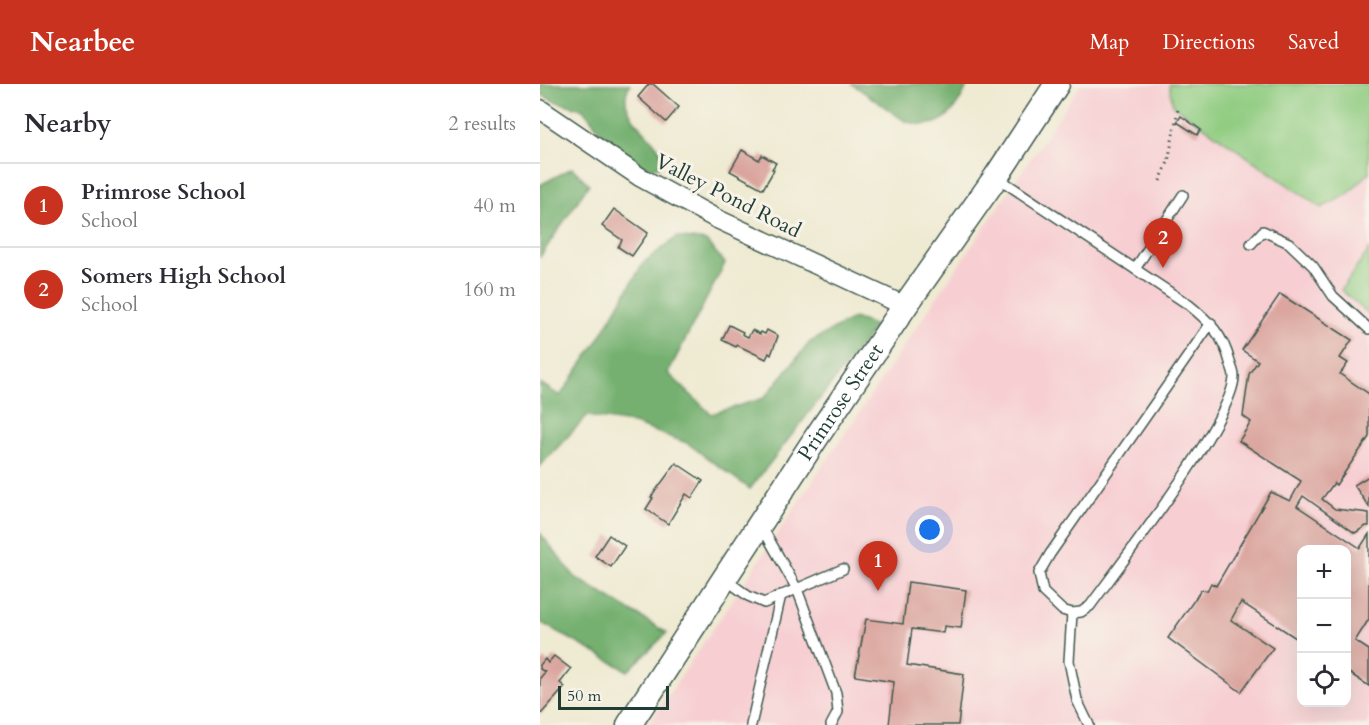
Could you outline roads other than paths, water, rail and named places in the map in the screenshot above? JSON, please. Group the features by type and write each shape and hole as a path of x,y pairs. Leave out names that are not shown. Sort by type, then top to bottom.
{"main road":[{"name":"Primrose Street","path":"628,725 905,306 996,177 1057,84"}],"street":[{"name":"Valley Pond Road","path":"540,109 640,177 715,218 905,306"}],"lane":[{"path":"996,177 1189,305 1211,323 1226,347 1234,376 1225,408 1203,446 1090,606 1081,612 1072,613 1062,610 1043,592 1039,573 1056,545 1211,323"},
{"path":"1135,270 1183,195"},
{"path":"1251,244 1263,231 1289,243 1313,266 1333,296 1369,329"},
{"path":"760,523 797,589 836,693 838,712 831,725"},
{"path":"724,578 748,596 764,603 843,570"},
{"path":"752,725 781,595"},
{"path":"1072,613 1069,661 1077,700 1089,725"}],"place":[{"name":"Somers High School","path":"1163,268"},
{"name":"Primrose School","path":"878,591"}]}
